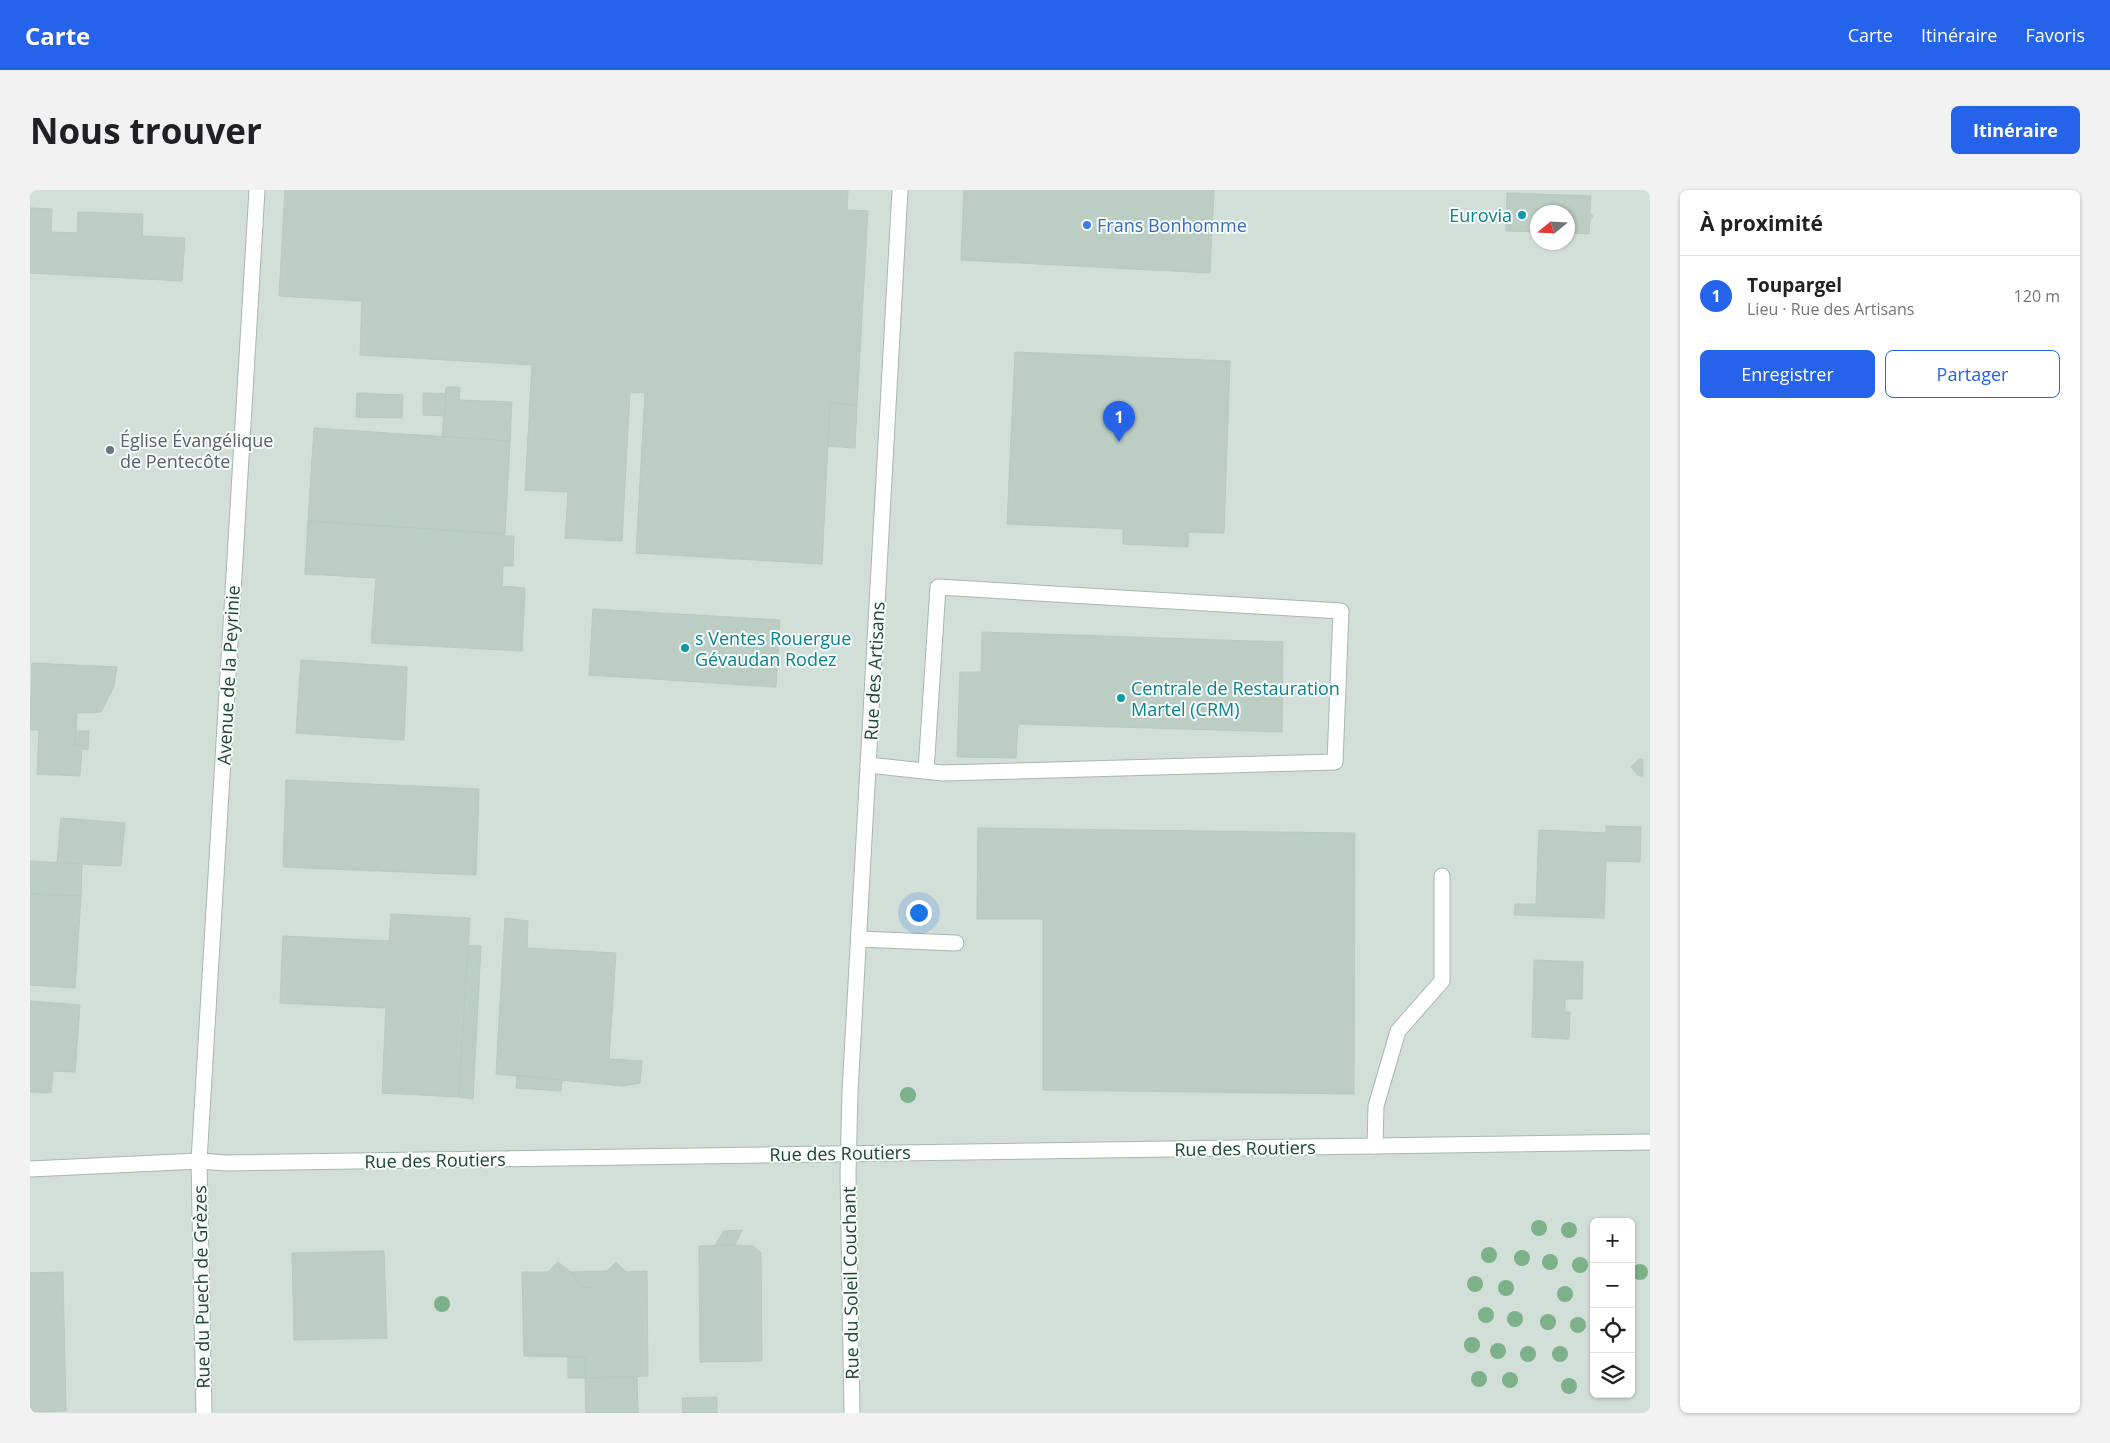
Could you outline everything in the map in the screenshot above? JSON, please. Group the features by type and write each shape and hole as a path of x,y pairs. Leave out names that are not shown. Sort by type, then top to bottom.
{"street":[{"name":"Avenue de la Peyrinie","path":"199,1161 257,190"},
{"name":"Rue des Artisans","path":"848,1153 900,190"},
{"path":"868,765 943,773 1335,762 1341,611 938,587 926,771"},
{"path":"1374,1146 1376,1106 1398,1031 1442,981 1442,876"},
{"path":"859,939 956,943"},
{"name":"Rue des Routiers","path":"30,1169 199,1161 226,1163 1650,1142"},
{"name":"Rue du Soleil Couchant","path":"848,1153 852,1413"},
{"name":"Rue du Puech de Grèzes","path":"199,1161 204,1413"}],"shaded area":[{"path":"30,190 1650,190 1650,1413 30,1413"}],"building":[{"path":"285,190 848,190 847,210 868,211 857,405 830,403 822,564 636,553 645,393 630,392 622,541 565,538 568,492 525,490 532,365 360,355 362,301 279,296"},
{"name":"Frans Bonhomme","path":"964,190 1214,190 1210,273 961,260"},
{"name":"Eurovia","path":"1507,193 1591,196 1590,213 1593,216 1590,220 1589,234 1575,233 1575,205 1530,205 1530,232 1506,231"},
{"path":"30,208 52,209 51,232 77,233 78,212 143,214 142,236 185,238 182,281 30,273"},
{"path":"1015,352 1230,361 1224,533 1189,532 1188,547 1123,544 1123,529 1007,524"},
{"path":"446,387 460,387 459,400 512,402 510,441 442,437"},
{"path":"357,393 403,395 402,418 356,417"},
{"path":"423,393 446,394 445,416 423,415"},
{"path":"830,403 857,405 855,448 828,446"},
{"path":"314,428 510,441 505,534 308,521"},
{"path":"308,521 514,536 513,566 503,566 502,586 525,588 522,651 371,643 376,578 305,574"},
{"name":"s Ventes Rouergue Gévaudan Rodez","path":"593,609 780,620 776,687 589,675"},
{"name":"Centrale de Restauration Martel (CRM)","path":"982,632 1283,642 1282,732 1018,724 1016,758 957,757 960,672 981,672"},
{"path":"301,660 407,667 404,740 296,733"},
{"path":"32,663 117,667 114,686 101,712 77,713 75,745 81,745 82,749 80,776 37,774 39,730 30,730"},
{"path":"76,731 89,731 88,750 82,749 81,745 75,745"},
{"path":"1639,759 1643,759 1643,776 1639,776 1631,767"},
{"path":"286,780 479,789 476,875 283,867"},
{"path":"61,818 125,823 121,866 57,863"},
{"path":"1606,826 1641,827 1640,862 1606,861 1604,918 1514,915 1515,904 1536,904 1539,830 1606,833"},
{"path":"978,828 1355,833 1354,1094 1043,1090 1043,919 977,919"},
{"path":"30,861 82,864 81,896 30,894"},
{"path":"30,894 81,896 75,988 30,985"},
{"path":"391,914 470,918 459,1097 382,1093 386,1008 280,1003 283,936 389,941"},
{"path":"505,918 528,921 527,948 616,953 609,1059 642,1061 640,1083 623,1086 496,1074"},
{"path":"468,945 481,946 473,1099 459,1097"},
{"path":"1534,960 1583,962 1582,999 1565,999 1565,1012 1570,1012 1569,1039 1532,1037"},
{"path":"30,1001 80,1005 75,1072 53,1071 51,1093 30,1092"},
{"path":"517,1075 562,1080 561,1091 516,1088"},
{"path":"742,1230 735,1245 715,1245 724,1231"},
{"path":"699,1246 753,1246 761,1253 762,1361 700,1362"},
{"path":"384,1251 387,1338 294,1340 292,1253"},
{"path":"558,1262 571,1272 583,1287 592,1287 616,1262 626,1272 647,1271 648,1376 585,1378 585,1357 524,1356 522,1272 548,1272"},
{"path":"608,1271 592,1287 583,1287 571,1272"},
{"path":"63,1272 66,1411 30,1412 30,1273"},
{"path":"568,1357 585,1357 585,1378 568,1378"},
{"path":"637,1377 638,1413 586,1413 585,1378"},
{"path":"717,1397 717,1413 683,1413 682,1398"}],"place":[{"name":"Eurovia","path":"1522,215"},
{"name":"Frans Bonhomme","path":"1087,225"},
{"name":"Toupargel","path":"1119,442"},
{"name":"Église Évangélique de Pentecôte","path":"110,450"},
{"name":"s Ventes Rouergue Gévaudan Rodez","path":"685,648"},
{"name":"Centrale de Restauration Martel (CRM)","path":"1121,698"}]}
